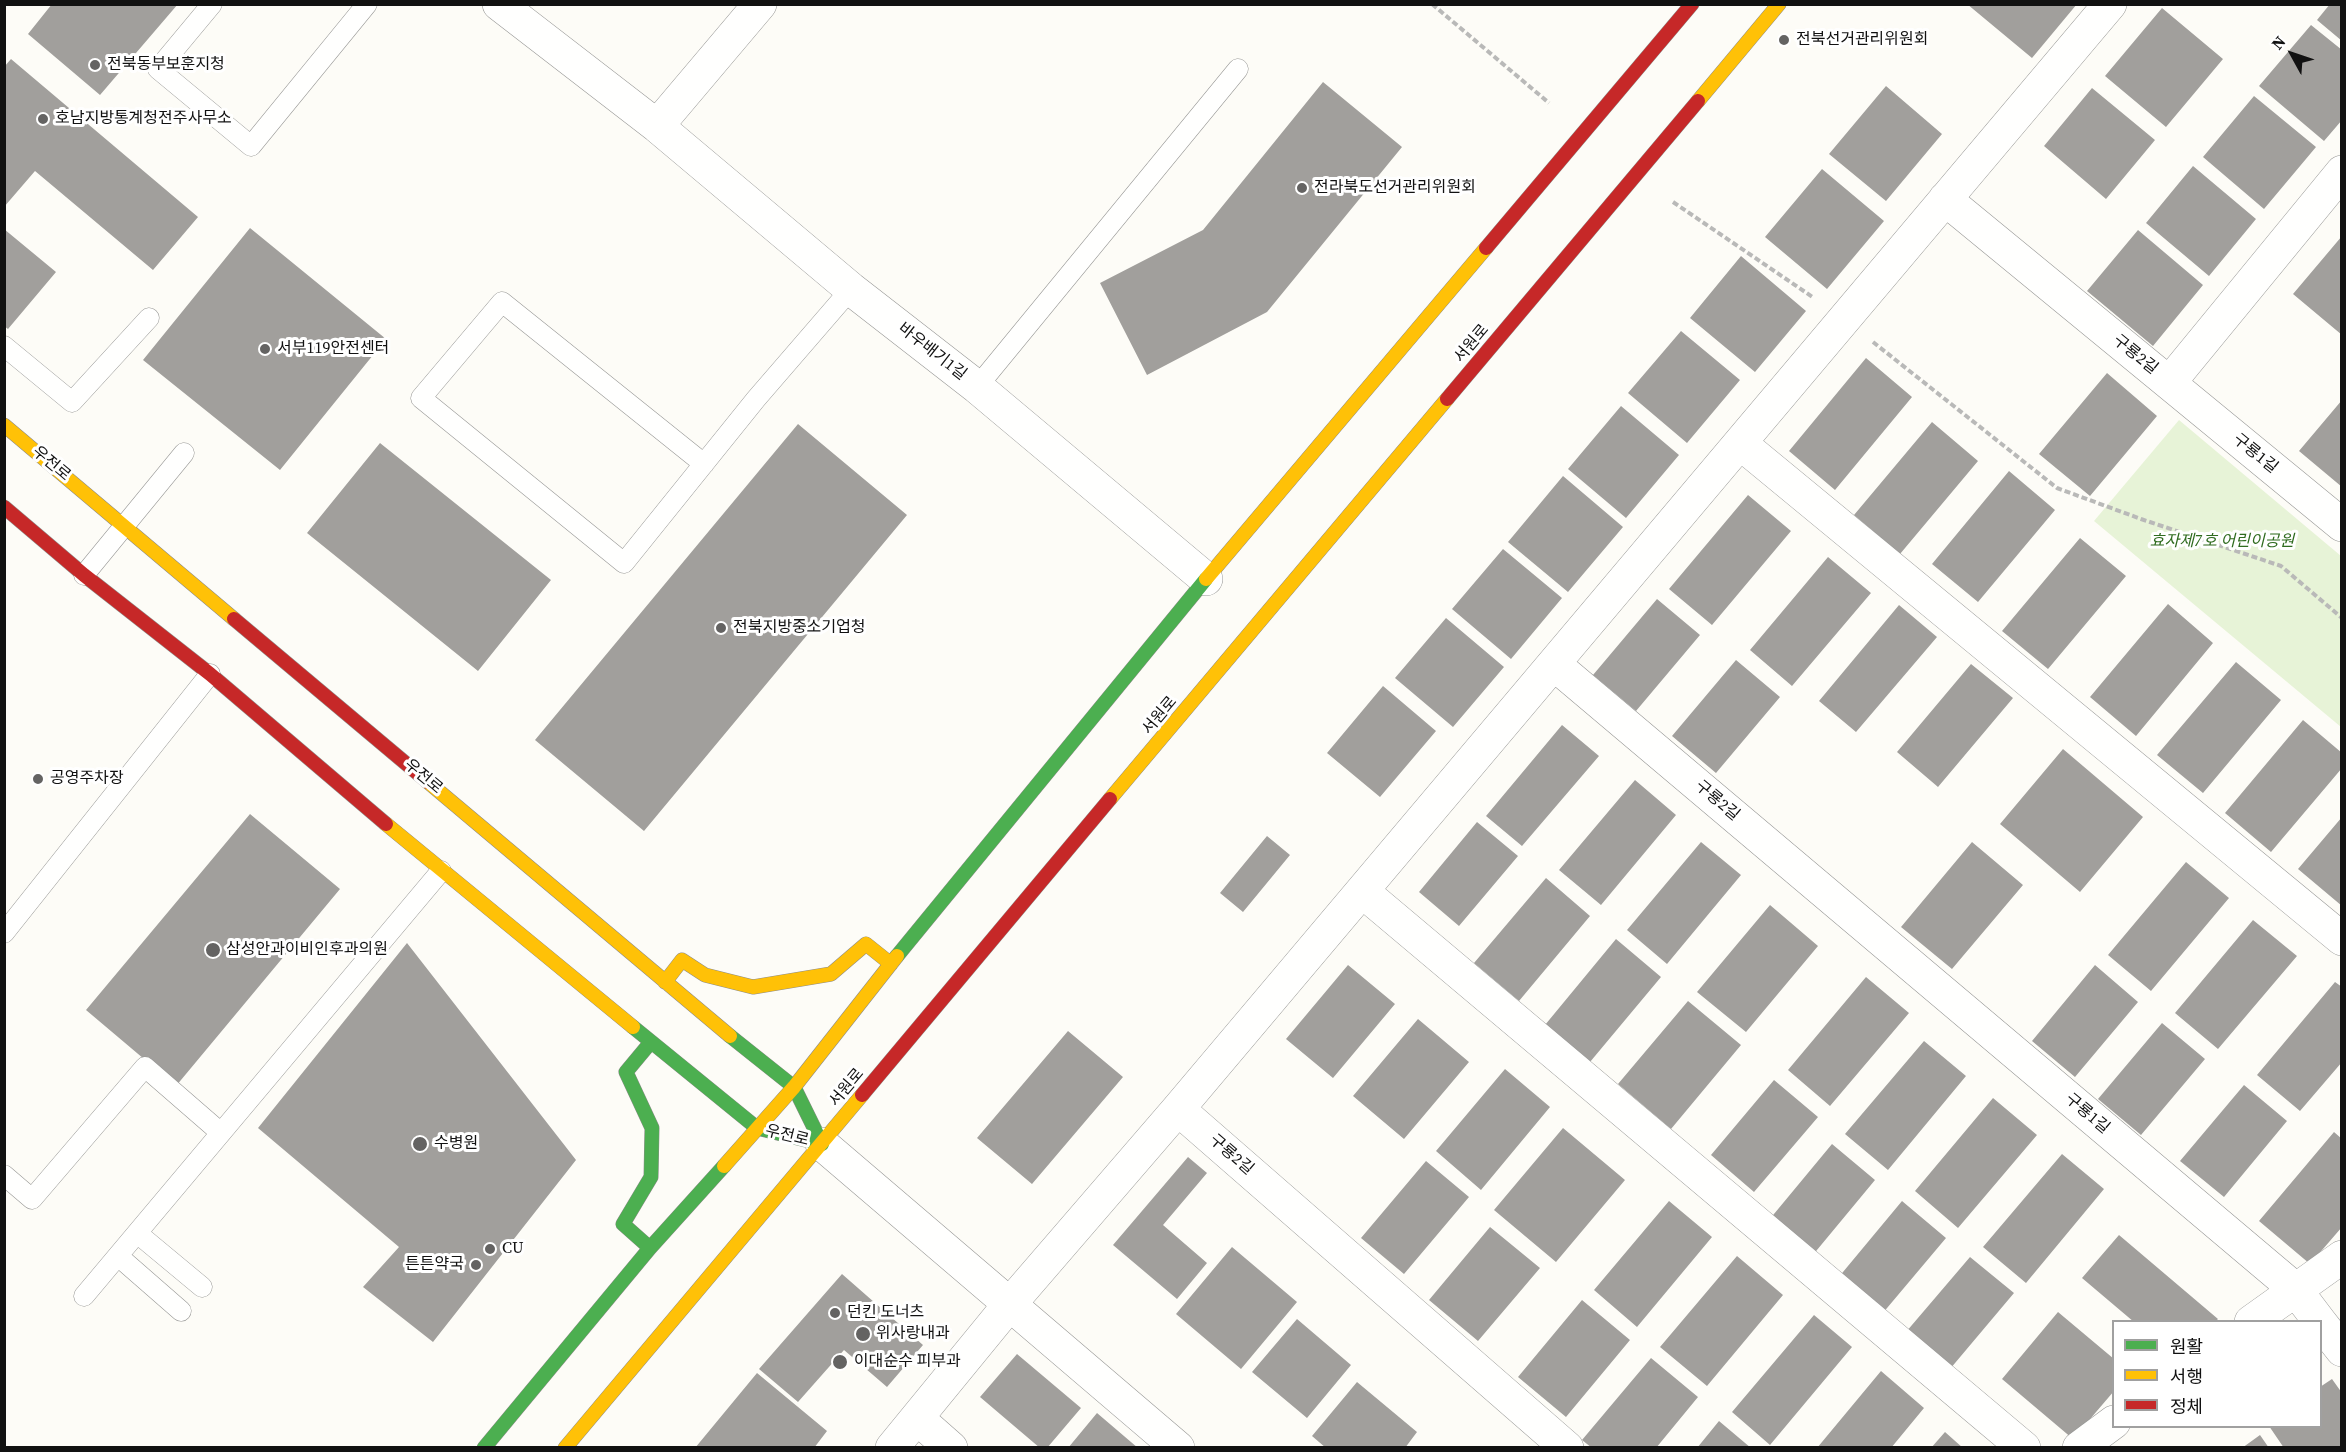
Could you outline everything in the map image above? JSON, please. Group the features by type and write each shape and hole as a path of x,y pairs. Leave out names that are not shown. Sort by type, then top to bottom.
{"main road":[{"path":"484,1448 650,1248 794,1087 891,963 1206,579 1692,4"},
{"name":"서원로","path":"565,1448 1779,4"},
{"name":"우전로","path":"4,425 665,982 794,1087 822,1144"},
{"name":"우전로","path":"4,507 84,575 210,674 441,871 757,1128 822,1144"},
{"path":"665,982 682,960 705,975 753,987 831,974 866,944 891,963"},
{"path":"650,1248 623,1224 651,1177 652,1128 626,1072 651,1042"}],"street":[{"name":"바우배기1길","path":"499,4 657,126 851,290 977,387 1206,579"},
{"path":"657,126 760,4"},
{"path":"892,1448 1009,1305 1178,1109 2110,4"},
{"name":"구룡2길","path":"1945,199 2169,383 2342,172"},
{"name":"구룡1길","path":"2169,383 2342,525"},
{"path":"1740,443 2342,939"},
{"name":"구룡2길","path":"1554,664 1880,939"},
{"path":"1362,891 2024,1448"},
{"name":"구룡1길","path":"1880,939 2295,1289 2318,1320"},
{"name":"구룡2길","path":"1178,1109 1567,1448"},
{"name":"우전로","path":"822,1144 1178,1448"},
{"path":"2254,1320 2342,1257"},
{"name":"구룡1길","path":"2322,1325 2342,1350"},
{"path":"917,1418 951,1448"},
{"path":"2079,1448 2112,1423"}],"lane":[{"path":"212,4 158,69 251,146 367,4"},
{"path":"977,387 1238,69"},
{"path":"704,464 502,302 421,398 624,563 851,290"},
{"path":"4,346 72,402 149,318"},
{"path":"84,575 183,453"},
{"path":"4,933 210,674"},
{"path":"84,1296 441,871"},
{"path":"4,1175 32,1199 145,1067 221,1133"},
{"path":"138,1233 202,1287"},
{"path":"118,1256 182,1311"}],"path":[{"path":"1432,4 1549,102"},
{"path":"1673,202 1844,319 2057,488 2281,566 2342,618"}],"green space":[{"name":"효자제7호 어린이공원","path":"2179,420 2341,556 2341,727 2094,521"}],"building":[{"name":"전북동부보훈지청","path":"52,4 178,4 100,95 28,34"},
{"path":"1967,4 2077,4 2032,58"},
{"path":"2330,4 2342,4 2342,41 2317,20"},
{"path":"2162,8 2223,59 2166,127 2105,76"},
{"path":"2311,25 2342,50 2342,120 2324,141 2259,86"},
{"name":"호남지방통계청전주사무소","path":"11,59 198,217 153,270 35,171 4,207 4,67"},
{"name":"전라북도선거관리위원회","path":"1323,82 1402,147 1267,312 1147,375 1100,283 1203,230"},
{"path":"1886,86 1942,134 1886,201 1829,154"},
{"path":"2092,88 2155,140 2106,199 2044,146"},
{"path":"2254,96 2316,147 2264,209 2203,157"},
{"path":"2193,166 2256,219 2209,276 2146,223"},
{"path":"1822,169 1884,221 1827,289 1765,237"},
{"name":"서부119안전센터","path":"250,228 386,339 280,470 143,360"},
{"path":"4,229 56,272 8,329 4,326"},
{"path":"2138,230 2203,285 2153,346 2087,291"},
{"path":"2342,236 2342,335 2293,294"},
{"path":"1741,256 1806,311 1755,372 1690,318"},
{"path":"1681,331 1740,380 1687,443 1628,393"},
{"path":"1866,358 1912,397 1835,490 1789,451"},
{"path":"2107,373 2157,416 2090,496 2039,454"},
{"path":"2342,400 2342,487 2299,451"},
{"path":"1621,406 1679,455 1626,518 1568,469"},
{"path":"1932,422 1978,461 1900,554 1854,515"},
{"name":"전북지방중소기업청","path":"798,424 907,515 644,831 535,740"},
{"path":"380,443 551,580 478,671 307,533"},
{"path":"2009,471 2055,510 1978,602 1932,564"},
{"path":"1563,476 1623,527 1568,592 1508,542"},
{"path":"1748,495 1791,531 1712,625 1669,589"},
{"path":"2080,538 2126,576 2048,669 2002,631"},
{"path":"1503,549 1562,598 1511,659 1452,609"},
{"path":"1828,557 1871,593 1792,686 1750,650"},
{"path":"1657,599 1700,635 1636,711 1593,675"},
{"path":"2168,604 2213,643 2136,736 2090,697"},
{"path":"1899,605 1937,637 1856,732 1819,701"},
{"path":"1446,618 1504,667 1453,727 1395,678"},
{"path":"1736,660 1780,697 1716,773 1672,736"},
{"path":"2236,662 2281,700 2203,793 2157,755"},
{"path":"1971,664 2013,698 1938,787 1897,752"},
{"path":"1383,686 1436,731 1380,797 1327,753"},
{"path":"2303,720 2342,753 2342,768 2271,852 2225,813"},
{"path":"1562,725 1599,756 1522,846 1486,816"},
{"path":"2063,749 2143,817 2080,892 2000,824"},
{"path":"1635,780 1676,815 1601,905 1559,870"},
{"name":"삼성안과이비인후과의원","path":"250,814 340,889 176,1086 86,1010"},
{"path":"2342,817 2342,906 2298,869"},
{"path":"1477,822 1518,856 1459,926 1419,892"},
{"path":"1267,836 1290,855 1243,912 1220,893"},
{"path":"1701,842 1741,875 1667,964 1627,930"},
{"path":"1972,842 2023,885 1952,969 1901,927"},
{"path":"2186,862 2229,898 2151,991 2108,955"},
{"path":"1546,878 1590,916 1519,1001 1474,963"},
{"path":"1770,905 1818,946 1746,1032 1697,992"},
{"path":"2253,920 2297,956 2218,1049 2175,1013"},
{"path":"1616,939 1661,977 1590,1062 1545,1025"},
{"name":"수병원","path":"407,943 576,1160 433,1342 363,1287 399,1247 258,1128"},
{"path":"1348,965 1395,1004 1333,1078 1286,1039"},
{"path":"2095,965 2138,1002 2075,1077 2032,1041"},
{"path":"1866,977 1909,1013 1830,1106 1788,1070"},
{"path":"2335,982 2342,987 2342,1062 2300,1111 2257,1075"},
{"path":"1688,1001 1741,1045 1671,1129 1618,1084"},
{"path":"1418,1019 1469,1062 1404,1139 1353,1096"},
{"path":"2162,1023 2205,1059 2141,1135 2098,1099"},
{"path":"1068,1031 1123,1077 1032,1184 977,1138"},
{"path":"1924,1041 1966,1076 1888,1170 1845,1134"},
{"path":"1505,1069 1550,1107 1481,1190 1436,1151"},
{"path":"1774,1080 1818,1117 1754,1192 1711,1155"},
{"path":"2244,1085 2287,1121 2224,1197 2180,1161"},
{"path":"1993,1098 2037,1135 1958,1228 1915,1191"},
{"path":"1563,1128 1625,1180 1556,1262 1494,1210"},
{"path":"2334,1132 2342,1139 2342,1227 2310,1264 2259,1221"},
{"path":"1832,1144 1875,1180 1812,1256 1769,1220"},
{"path":"2062,1154 2104,1189 2026,1283 1983,1247"},
{"path":"1188,1157 1207,1173 1163,1225 1207,1263 1177,1299 1113,1245"},
{"path":"1426,1161 1469,1197 1404,1274 1361,1238"},
{"path":"1669,1201 1712,1237 1637,1327 1594,1290"},
{"path":"1902,1201 1946,1238 1882,1314 1838,1278"},
{"path":"1490,1227 1540,1268 1478,1341 1429,1300"},
{"path":"2119,1235 2218,1319 2132,1320 2082,1278"},
{"path":"1232,1247 1297,1302 1241,1369 1176,1314"},
{"path":"1737,1256 1783,1295 1707,1386 1660,1347"},
{"path":"1970,1257 2014,1293 1950,1369 1906,1332"},
{"path":"842,1274 923,1345 887,1387 844,1350 798,1402 759,1369"},
{"path":"1582,1300 1630,1340 1566,1417 1518,1377"},
{"path":"2058,1312 2112,1357 2112,1393 2073,1439 2002,1379"},
{"path":"1814,1315 1852,1347 1770,1445 1732,1412"},
{"path":"1297,1319 1351,1365 1307,1418 1252,1372"},
{"path":"1017,1354 1081,1408 1047,1448 1040,1448 980,1397"},
{"path":"1651,1358 1698,1397 1656,1448 1592,1448 1582,1440"},
{"path":"1881,1371 1924,1408 1891,1448 1817,1448"},
{"path":"757,1373 827,1431 814,1448 695,1448"},
{"path":"2332,1379 2342,1393 2342,1448 2284,1448 2270,1428 2322,1428 2322,1386"},
{"path":"1357,1382 1417,1432 1405,1448 1326,1448 1312,1436"},
{"path":"1097,1413 1138,1448 1068,1448"},
{"path":"1719,1421 1751,1448 1697,1448"},
{"path":"1945,1432 1963,1448 1931,1448"},
{"path":"2260,1435 2269,1448 2242,1448"}],"traffic: fast":[{"path":"897,956 1206,579"},
{"path":"633,1027 757,1128 822,1144"},
{"path":"730,1036 794,1087 822,1144"},
{"path":"650,1248 623,1224 651,1177 652,1128 626,1072 651,1042"},
{"path":"484,1448 650,1248 724,1166"}],"traffic: slow":[{"path":"1698,101 1779,4"},
{"path":"1206,579 1486,248"},
{"path":"1110,799 1447,399"},
{"path":"4,425 234,619"},
{"path":"428,782 730,1036"},
{"path":"386,824 633,1027"},
{"path":"665,982 682,960 705,975 753,987 831,974 866,944 891,964"},
{"path":"724,1166 794,1087 897,956"},
{"path":"565,1448 862,1095"}],"traffic: jam":[{"path":"1486,248 1692,4"},
{"path":"1447,399 1698,101"},
{"path":"4,507 84,575 210,674 386,824"},
{"path":"234,619 428,782"},
{"path":"862,1095 1110,799"}],"place":[{"name":"전북선거관리위원회","path":"1784,40"},
{"name":"전북동부보훈지청","path":"95,65"},
{"name":"호남지방통계청전주사무소","path":"43,119"},
{"name":"전라북도선거관리위원회","path":"1302,188"},
{"name":"서부119안전센터","path":"265,349"},
{"name":"전북지방중소기업청","path":"721,628"},
{"name":"공영주차장","path":"38,779"},
{"name":"삼성안과이비인후과의원","path":"213,950"},
{"name":"수병원","path":"420,1144"},
{"name":"CU","path":"490,1249"},
{"name":"튼튼약국","path":"476,1265"},
{"name":"던킨 도너츠","path":"835,1313"},
{"name":"위사랑내과","path":"863,1334"},
{"name":"이대순수 피부과","path":"840,1362"}]}
